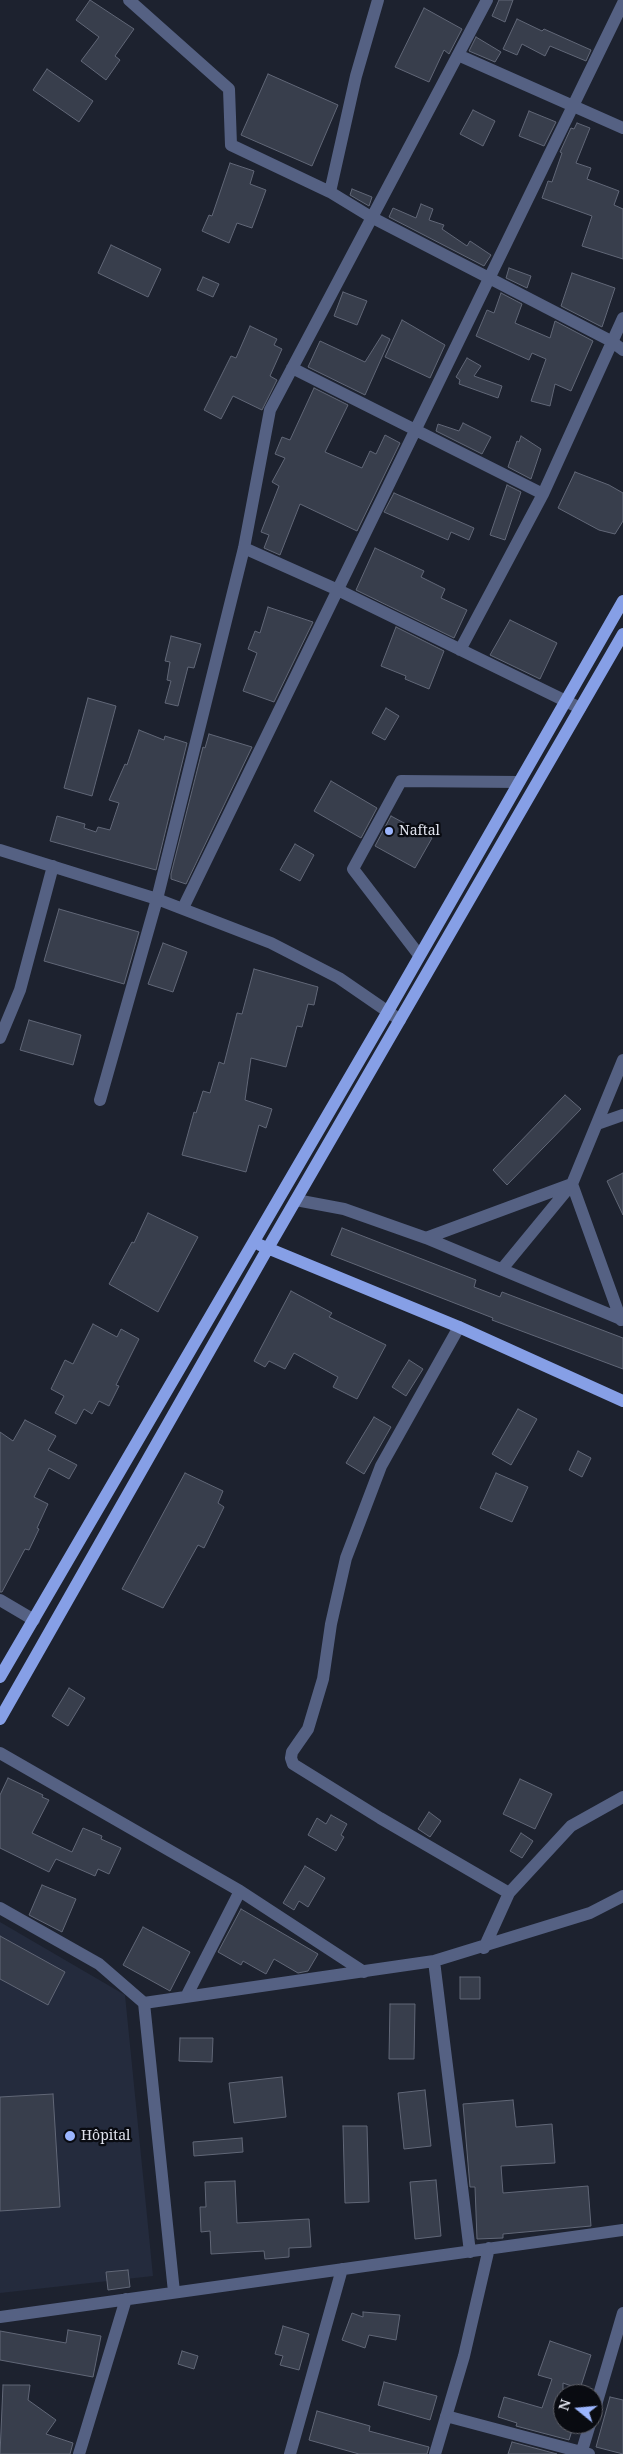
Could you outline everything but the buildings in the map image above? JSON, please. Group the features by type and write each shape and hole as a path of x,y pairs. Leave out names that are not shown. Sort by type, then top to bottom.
{"main road":[{"path":"0,1678 387,1012 623,601"},
{"path":"0,1719 268,1248 623,634"},
{"path":"253,1243 459,1328 623,1401"}],"street":[{"path":"129,0 229,89 231,145 330,192 371,217 611,341 623,350"},
{"path":"330,192 356,76 378,0"},
{"path":"100,1100 157,899 244,548 270,410 487,0"},
{"path":"183,908 623,3"},
{"path":"458,55 623,128"},
{"path":"460,650 543,494 623,318"},
{"path":"292,368 543,494"},
{"path":"244,548 338,590 580,708"},
{"path":"419,955 353,869 401,781 519,782"},
{"path":"0,850 157,899 271,943 339,978 400,1020"},
{"path":"0,1038 20,990 53,866"},
{"path":"502,1269 572,1184 623,1060"},
{"path":"597,1124 623,1115"},
{"path":"426,1238 572,1184"},
{"path":"572,1184 622,1320"},
{"path":"296,1200 344,1208 426,1238 622,1320"},
{"path":"459,1328 381,1466 346,1558 330,1624 323,1679 308,1729 292,1752 291,1758 293,1764 380,1818 509,1892"},
{"path":"0,1600 34,1620"},
{"path":"0,1753 240,1891 364,1972"},
{"path":"484,1948 509,1892 571,1826 623,1797"},
{"path":"186,1997 240,1891"},
{"path":"144,2004 434,1961 484,1948 590,1913 623,1896"},
{"path":"0,1908 99,1964 144,2004 174,2292"},
{"path":"434,1961 470,2252"},
{"path":"0,2316 623,2230"},
{"path":"435,2454 464,2356 489,2248"},
{"path":"290,2454 342,2269"},
{"path":"79,2454 126,2299"},
{"path":"602,2384 623,2313"},
{"path":"446,2416 584,2453 588,2434"}],"shaded area":[{"name":"Hôpital","path":"0,1922 125,1995 153,2276 0,2293"}],"place":[{"name":"Naftal","path":"389,831"},
{"name":"Hôpital","path":"70,2136"}]}
